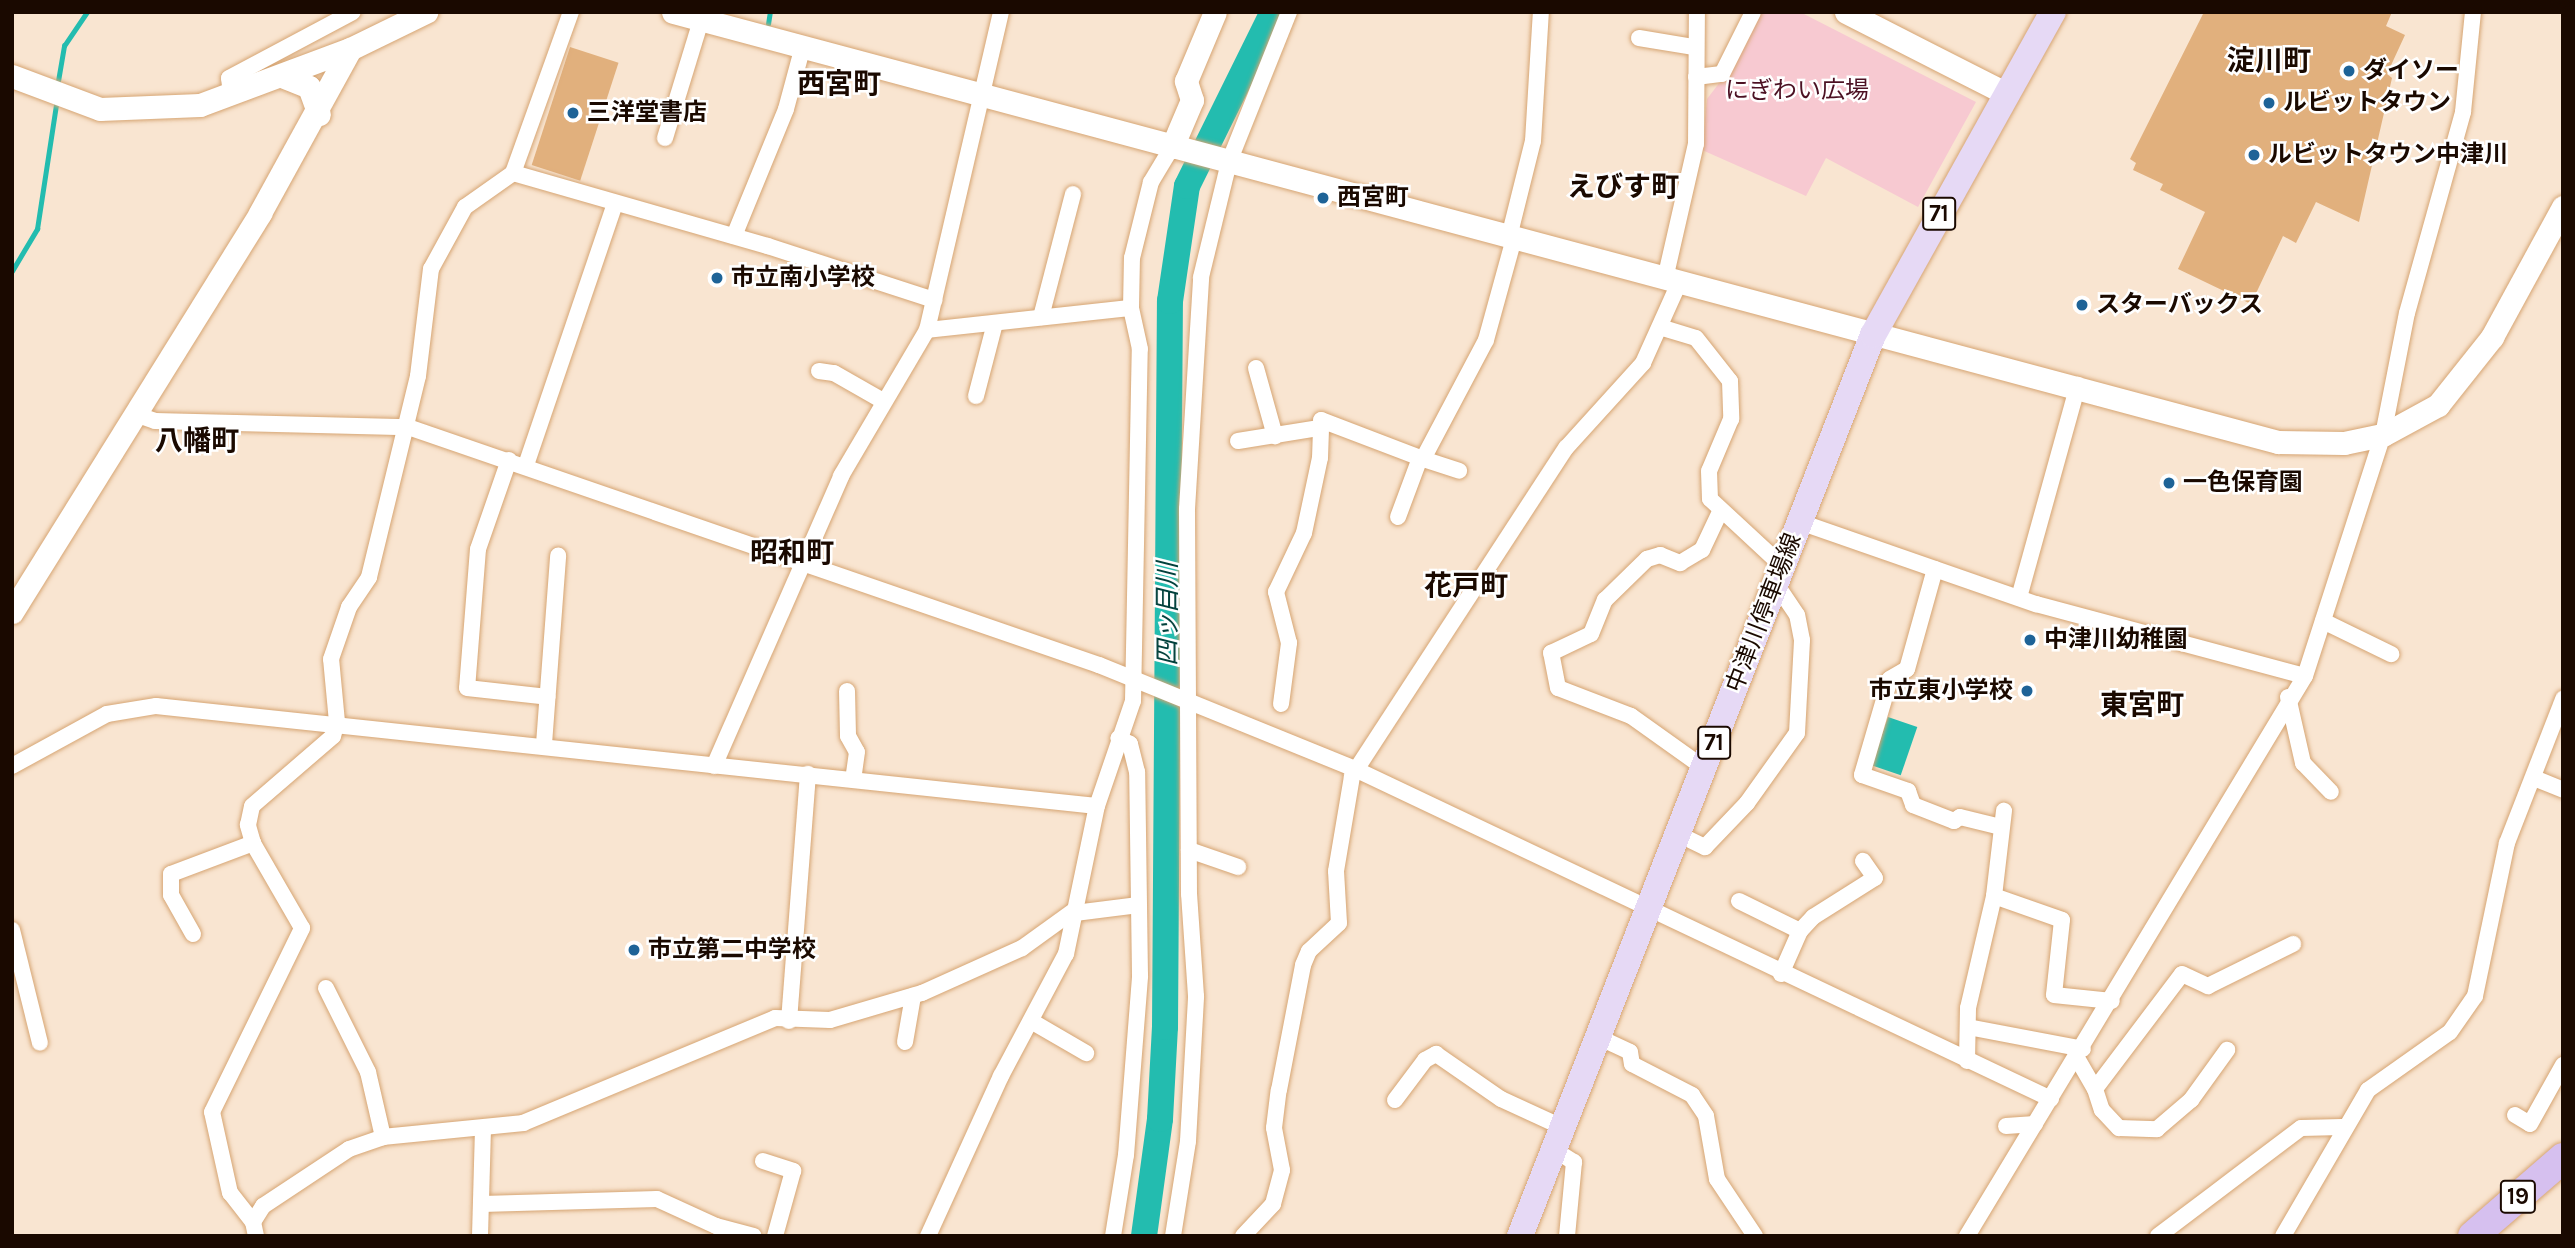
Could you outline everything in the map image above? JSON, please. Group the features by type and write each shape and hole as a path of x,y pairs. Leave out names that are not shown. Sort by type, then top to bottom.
{"highway":[{"name":"19","path":"2473,1236 2563,1158"},
{"name":"19","path":"2503,1236 2563,1184"}],"main road":[{"name":"中津川停車場線","path":"1520,1236 1680,835 1873,335 2005,93 2053,12"}],"street":[{"path":"231,94 229,78 353,12"},
{"path":"12,76 48,92 100,109 167,110 231,94 282,76 350,50 426,12"},
{"path":"255,1229 230,1193 212,1112 302,928 253,843 248,825 252,806 334,736 337,722 331,659 349,607 369,577 408,427 431,269 465,207 513,173 571,12"},
{"path":"673,12 1873,335 2078,385 2278,442 2344,443 2383,435 2428,413 2464,379 2563,207"},
{"path":"714,766 841,476 927,330 1001,12"},
{"path":"928,1236 1066,954 1097,806 1137,679 1134,476 1140,349 1131,308 1132,258 1148,194 1177,148 1192,100 1186,81 1215,12"},
{"path":"1173,1236 1188,1141 1196,996 1189,849 1187,497 1200,290 1224,161 1289,12"},
{"path":"1398,517 1422,458 1486,340 1533,141 1541,12"},
{"path":"1243,1236 1273,1205 1282,1170 1274,1128 1281,1080 1303,965 1310,951 1339,923 1336,872 1357,770 1566,448 1639,368 1663,328 1696,144 1694,47 1697,12"},
{"path":"1696,78 1722,74 1753,12"},
{"path":"1846,12 2005,93"},
{"path":"1967,1236 2112,1000 2288,697 2305,676 2383,435 2407,313 2463,113 2473,12"},
{"path":"665,138 701,20"},
{"path":"1639,38 1694,47"},
{"path":"734,236 786,109 803,46"},
{"path":"12,612 319,114 350,50"},
{"path":"282,76 309,87 319,114"},
{"path":"513,173 734,236 934,300"},
{"path":"1041,317 1073,194"},
{"path":"526,465 615,204"},
{"path":"927,330 1131,308"},
{"path":"976,396 995,323"},
{"path":"1663,328 1696,338 1730,382 1731,419 1708,484 1720,512 1744,527 1779,575 1797,615 1802,640 1797,733 1747,803 1705,847 1680,835"},
{"path":"1256,368 1275,436"},
{"path":"820,371 834,373 883,401"},
{"path":"2020,594 2078,385"},
{"path":"135,414 155,421 408,427 526,465 803,565 1137,679 1357,770 1781,974 2051,1099"},
{"path":"1281,704 1289,643 1276,592 1304,533 1320,458 1318,428 1321,420 1459,471"},
{"path":"1238,441 1318,428"},
{"path":"509,460 478,549 467,688 548,697"},
{"path":"1704,768 1630,716 1558,688 1551,653 1591,634 1605,600 1647,559 1660,555 1680,563 1702,551 1720,512"},
{"path":"1800,522 1935,569 2020,594 2036,604 2305,676"},
{"path":"544,744 558,556"},
{"path":"1935,569 1907,669 1891,679 1863,775 1909,791 1913,805 1954,821 1960,817 2001,827"},
{"path":"2323,621 2391,654"},
{"path":"847,691 848,737 857,752 853,779"},
{"path":"2288,697 2304,763 2331,792"},
{"path":"2283,1236 2342,1127 2368,1090 2450,1032 2468,1008 2484,968 2507,843 2563,699"},
{"path":"12,765 51,741 129,708 337,722 544,744 714,766 1097,806"},
{"path":"1113,1236 1139,1019 1137,772 1130,744 1118,738"},
{"path":"789,1021 808,774"},
{"path":"2534,778 2563,790"},
{"path":"1967,1060 1968,1027 1994,896 2004,810"},
{"path":"193,934 171,895 171,874 253,843"},
{"path":"1189,849 1238,867"},
{"path":"1781,974 1800,931 1875,878 1863,861"},
{"path":"1994,896 2062,920 2054,995 2112,1000"},
{"path":"1739,901 1800,931"},
{"path":"255,1229 263,1206 349,1149 383,1137 483,1130 557,1111 775,1018 789,1021 830,1020 913,996 1022,948 1075,911 1138,905"},
{"path":"12,930 40,1043"},
{"path":"2095,1089 2182,974 2208,986 2293,944"},
{"path":"326,988 368,1072 383,1137"},
{"path":"905,1042 913,996"},
{"path":"1031,1021 1086,1053"},
{"path":"1968,1027 2080,1053"},
{"path":"1598,1037 1630,1052 1632,1064 1692,1095 1706,1116 1717,1179 1755,1236"},
{"path":"2080,1053 2102,1110 2119,1128 2157,1129 2190,1100 2227,1050"},
{"path":"1395,1100 1425,1060 1436,1054 1557,1138 1574,1161 1567,1236"},
{"path":"2515,1115 2530,1124 2563,1065"},
{"path":"2006,1126 2035,1124"},
{"path":"2158,1236 2301,1128 2342,1127"},
{"path":"481,1236 483,1130"},
{"path":"764,1161 793,1171 775,1236"},
{"path":"482,1204 657,1199 716,1226 754,1236"}],"green space":[{"name":"にぎわい広場","path":"1757,12 1800,12 1976,102 1918,207 1826,158 1806,196 1702,150 1707,99 1723,78"}],"water":[{"path":"1888,717 1917,727 1901,775 1871,765"}],"building":[{"name":"ルビットタウン中津川","path":"2204,12 2392,12 2386,26 2405,35 2387,74 2392,78 2359,222 2316,202 2296,243 2283,236 2251,304 2178,269 2205,212 2160,190 2163,184 2133,170 2136,163 2130,159"},
{"name":"三洋堂書店","path":"570,47 619,63 580,181 532,165"}],"waterway":[{"path":"57,87 64,46 87,12"},
{"path":"768,24 770,12"},
{"name":"四ッ目川","path":"1144,1236 1160,1119 1165,1027 1170,301 1187,186 1273,12"},
{"path":"12,271 37,229 57,99"}],"place":[{"name":"ダイソー","path":"2349,71"},
{"name":"ルビットタウン","path":"2269,103"},
{"name":"三洋堂書店","path":"573,113"},
{"name":"ルビットタウン中津川","path":"2254,155"},
{"name":"西宮町","path":"1323,198"},
{"name":"市立南小学校","path":"717,278"},
{"name":"スターバックス","path":"2082,305"},
{"name":"一色保育園","path":"2169,483"},
{"name":"中津川幼稚園","path":"2030,640"},
{"name":"市立東小学校","path":"2027,691"},
{"name":"市立第二中学校","path":"634,950"}],"district":[{"name":"淀川町","path":"2269,61"},
{"name":"西宮町","path":"839,84"},
{"name":"えびす町","path":"1623,187"},
{"name":"八幡町","path":"197,441"},
{"name":"昭和町","path":"792,553"},
{"name":"花戸町","path":"1466,586"},
{"name":"東宮町","path":"2142,705"}]}
